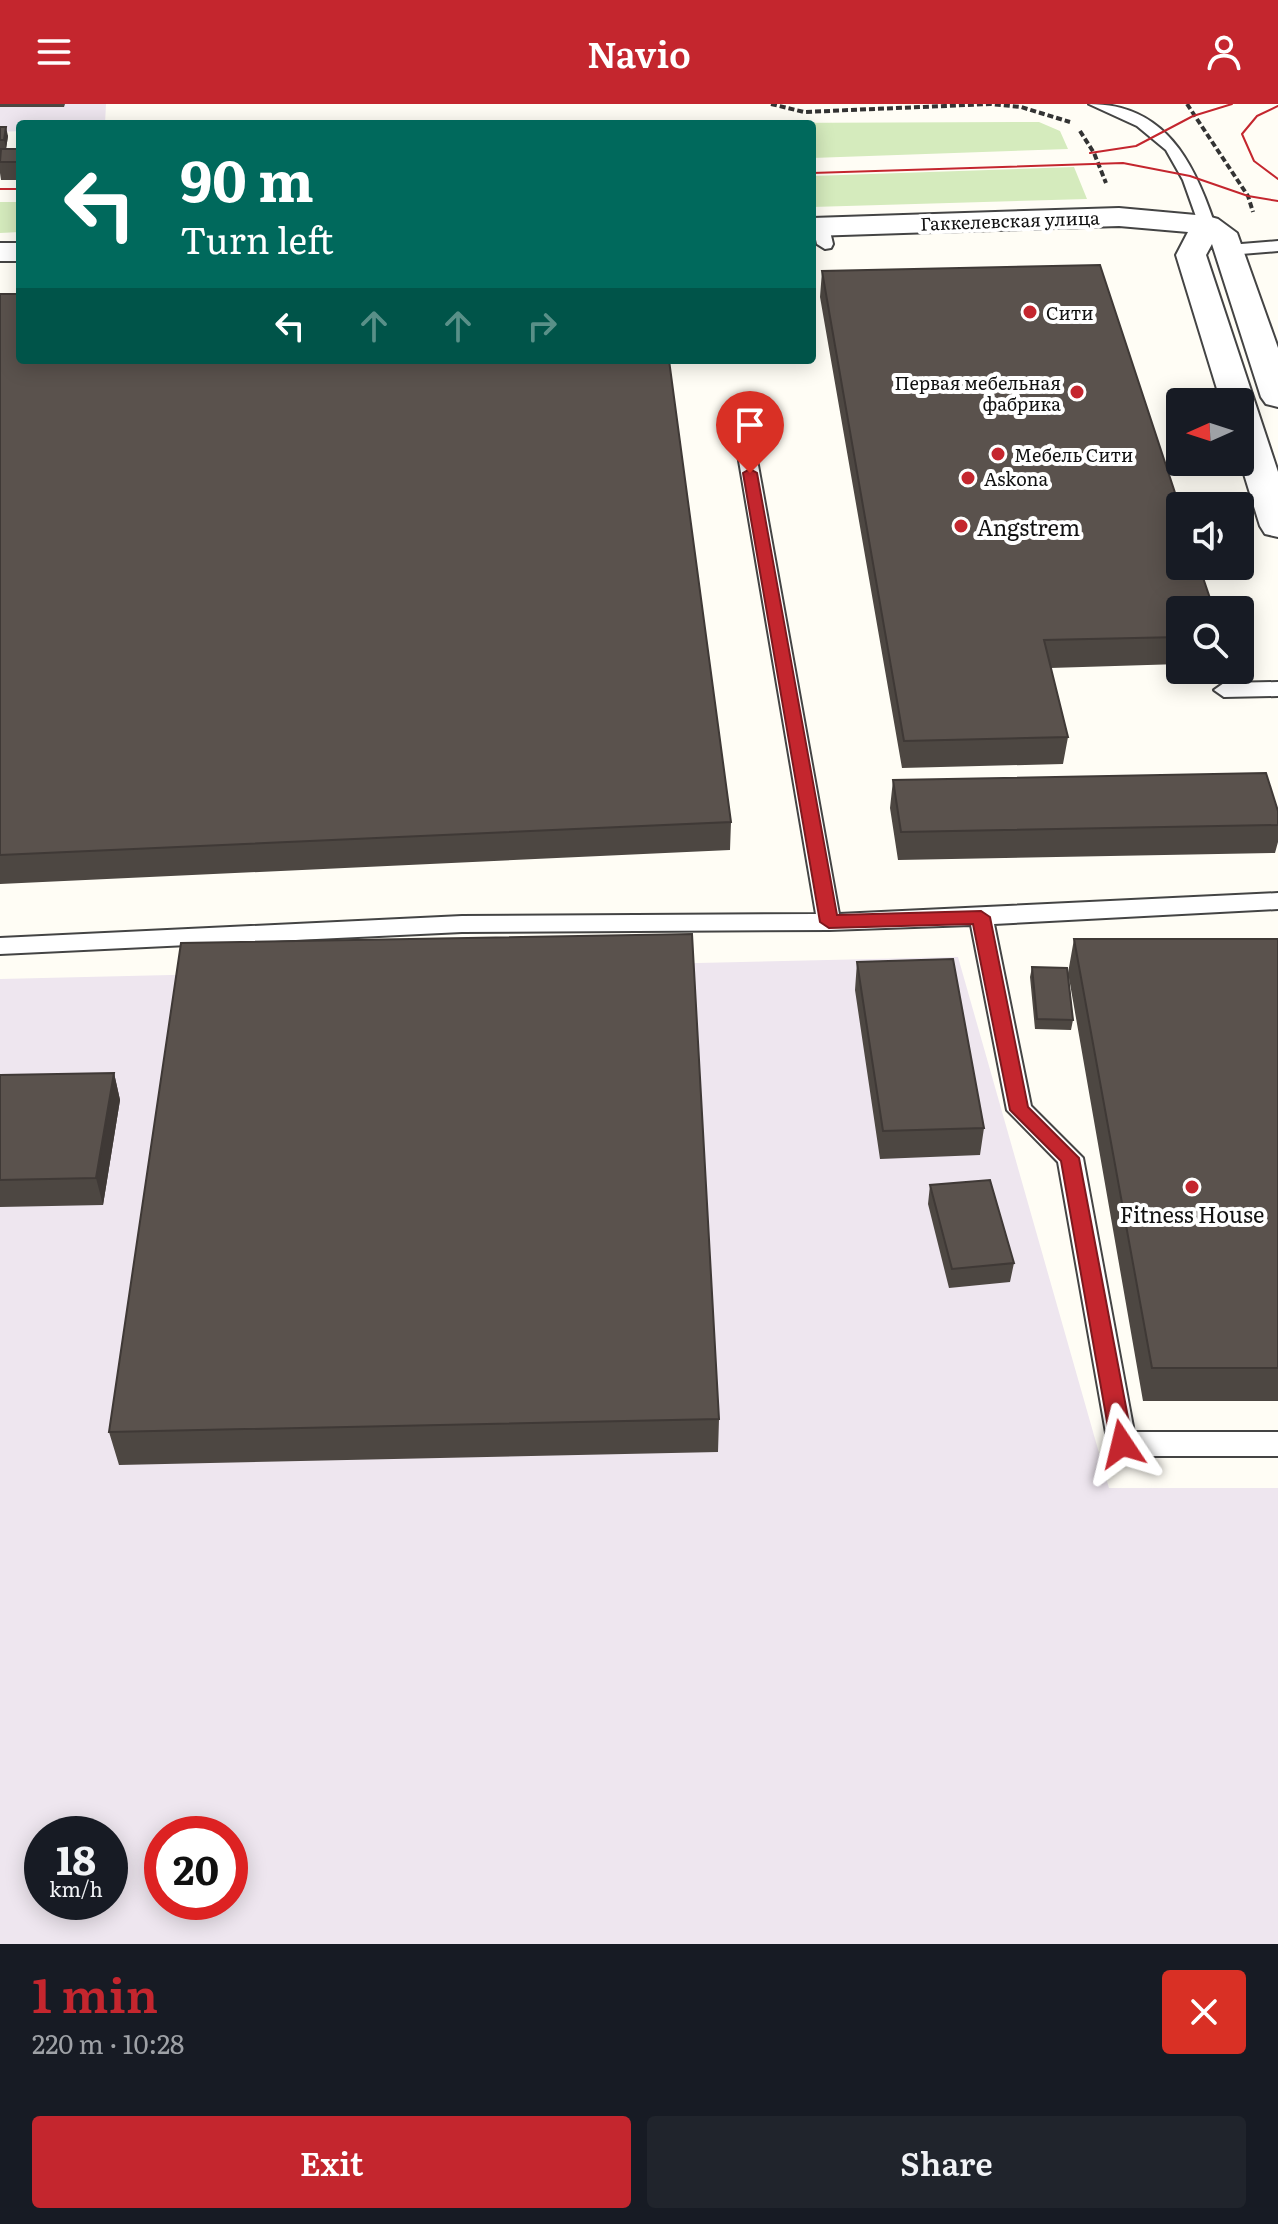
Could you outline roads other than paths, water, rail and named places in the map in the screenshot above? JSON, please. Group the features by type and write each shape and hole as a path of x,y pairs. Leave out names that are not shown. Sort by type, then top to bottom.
{"street":[{"name":"Гаккелевская улица","path":"820,232 1119,217 1207,225"},
{"path":"1234,388 1191,255 1207,225 1226,239 1278,397"},
{"path":"1254,446 1275,505"}],"lane":[{"path":"1097,104 1162,135 1181,157 1207,225"},
{"path":"1229,250 1271,246"},
{"path":"745,443 829,922"},
{"path":"1224,690 1278,689"},
{"path":"0,946 462,924 829,922 1278,901"},
{"path":"981,917 1019,1110 1070,1158 1122,1444 1278,1444"}],"tram line":[{"path":"1090,153 1136,146 1193,116 1232,104"},
{"path":"1278,106 1257,116 1242,134 1254,161 1278,179"},
{"path":"816,173 1123,163 1190,176 1248,196 1278,201"},
{"path":"0,189 16,189"}],"place":[{"name":"Сити","path":"1030,312"},
{"name":"Первая мебельная фабрика","path":"1077,392"},
{"name":"Мебель Сити","path":"998,454"},
{"name":"Askona","path":"968,478"},
{"name":"Angstrem","path":"961,526"},
{"name":"Fitness House","path":"1192,1187"}]}
